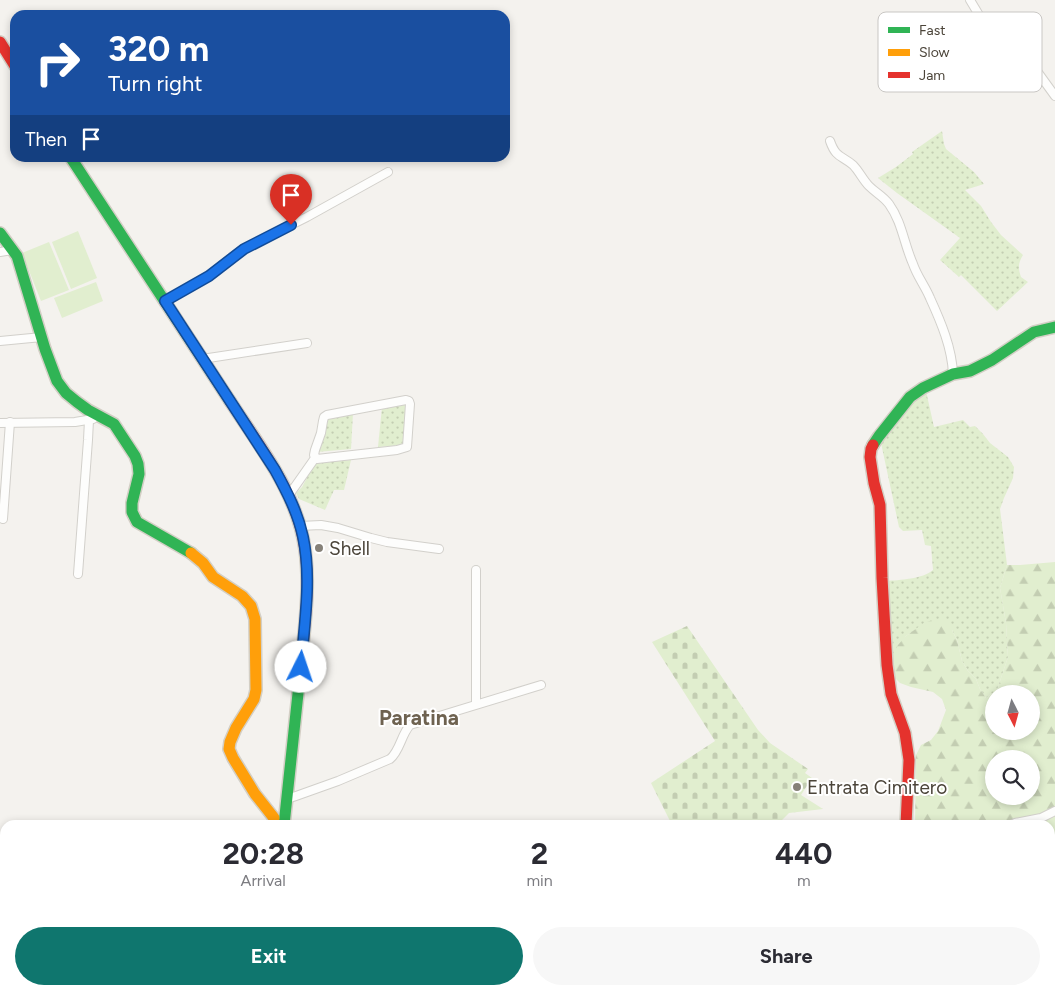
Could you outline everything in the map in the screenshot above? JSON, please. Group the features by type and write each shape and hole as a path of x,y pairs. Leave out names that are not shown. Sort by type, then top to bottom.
{"street":[{"path":"970,0 977,12"},
{"path":"0,42 10,58"},
{"path":"1042,78 1055,96"},
{"path":"830,141 838,156 853,165 869,186 890,205 897,217 913,266 930,298 945,336 952,359 953,374"},
{"path":"75,162 270,463 289,495 300,526 306,557 307,596 285,820"},
{"path":"165,301 209,276 244,249 388,172"},
{"path":"0,233 6,251 17,256 45,350 57,381 77,402 114,424 135,456 139,474 132,503 132,512 137,522 196,556 213,577 242,596 251,606 255,619 256,690 254,699 236,728 229,749 255,794 274,820"},
{"path":"906,820 909,760 905,733 890,694 882,578 880,505 874,483 870,457 871,450 879,436 910,397 923,388 953,374 970,371 992,360 1034,332 1055,327"},
{"path":"0,341 42,336"},
{"path":"202,358 307,343"},
{"path":"289,495 315,458 314,454 324,417 406,400 409,401 407,447 397,450 315,458"},
{"path":"0,423 75,422 101,418"},
{"path":"78,574 89,420"},
{"path":"3,519 10,422"},
{"path":"300,526 321,525 387,542 439,548"},
{"path":"476,570 476,704"},
{"path":"287,798 338,782 390,759 395,754 404,730 410,724 541,685"},
{"path":"1031,820 1041,818 1055,811"}],"green space":[{"path":"942,131 946,149 974,172 984,184 965,190 981,206 1001,235 1023,255 1019,263 1019,271 1021,277 1028,282 997,311 961,275 959,277 940,260 960,238 878,178 896,167 913,154 912,152"},
{"path":"78,231 97,278 71,289 52,242"},
{"path":"49,242 69,290 41,301 22,253"},
{"path":"96,282 103,301 62,318 54,298"},
{"path":"926,391 934,427 963,420 970,427 975,426 990,443 1008,457 1014,467 1013,478 1000,509 1007,565 1000,588 1006,623 1008,657 999,685 985,685 985,696 976,679 962,661 957,640 952,630 915,630 906,636 890,660 886,581 917,577 933,570 931,546 925,545 922,530 903,531 899,527 881,443 883,435 916,398"},
{"path":"405,403 403,445 378,447 382,407"},
{"path":"353,413 351,449 317,452 326,418"},
{"path":"351,460 344,490 334,490 325,510 299,499 296,493 302,487 315,463"},
{"path":"1055,562 1055,820 915,820 916,755 921,745 931,740 938,731 946,710 942,699 933,692 900,683 892,675 890,660 898,645 906,636 924,623 935,619 946,621 952,630 957,640 962,661 976,679 985,696 985,740 1040,740 1040,685 999,685 1008,657 1006,623 1000,588 1007,565"},
{"path":"687,626 758,730 770,743 808,769 805,773 812,778 801,795 823,809 789,813 782,820 670,820 651,783 715,741 652,642"}],"traffic: fast":[{"path":"74,162 230,401"},
{"path":"0,233 17,256 45,349 57,381 66,393 77,402 114,424 135,456 139,474 132,503 132,512 137,522 191,553"},
{"path":"873,445 910,397 923,388 953,374 970,371 992,360 1034,332 1055,327"},
{"path":"285,820 302,656"}],"traffic: slow":[{"path":"191,553 203,563 213,577 242,596 251,606 255,619 256,690 254,699 236,728 229,749 255,794 274,820"}],"traffic: jam":[{"path":"0,42 10,58"},
{"path":"230,401 286,490 301,529 307,576 302,656"},
{"path":"873,445 870,457 880,505 887,665 891,694 905,733 909,760 906,820"}],"place":[{"name":"Shell","path":"319,548"},
{"name":"Entrata Cimitero","path":"797,787"}],"district":[{"name":"Paratina","path":"419,718"}],"route":[{"path":"291,225 244,249 209,276 165,301 275,470 294,508 303,537 307,578 301,667"}]}
